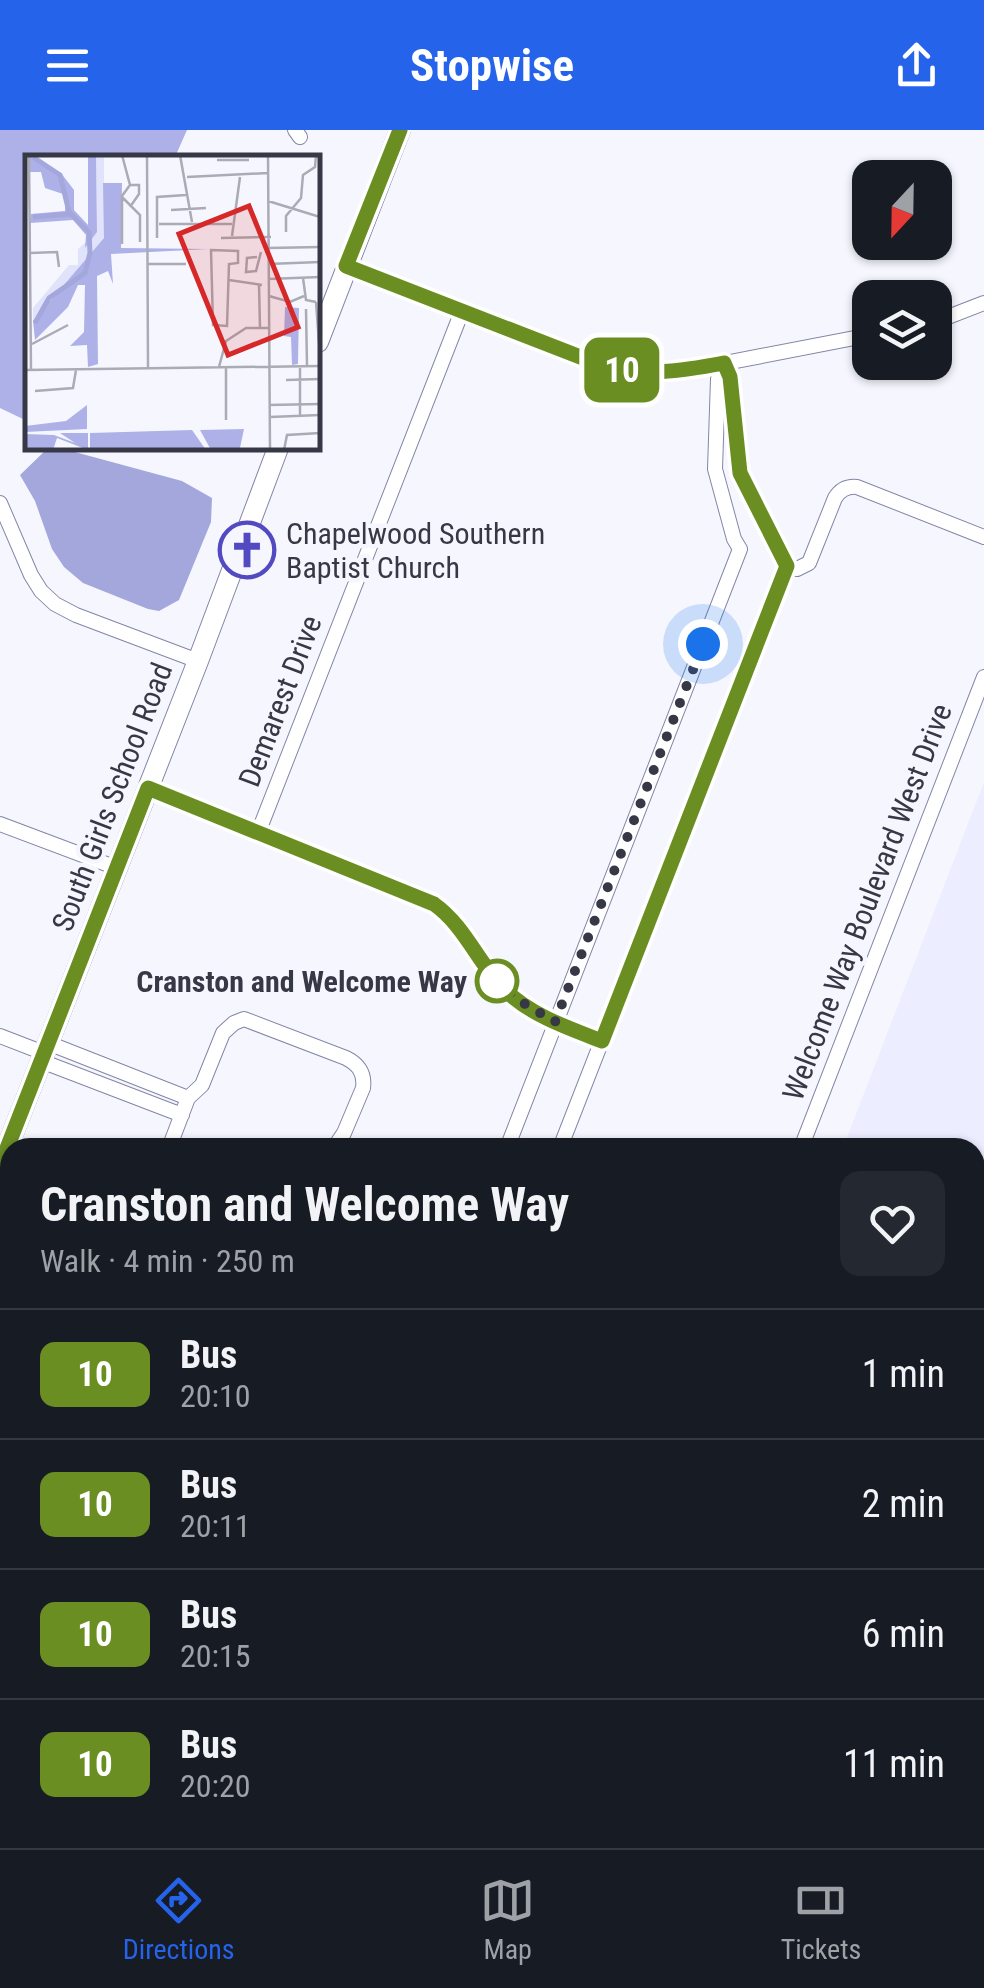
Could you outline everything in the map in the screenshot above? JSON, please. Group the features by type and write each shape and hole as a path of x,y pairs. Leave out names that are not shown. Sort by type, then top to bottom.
{"main road":[{"path":"320,337 400,130"},
{"name":"South Girls School Road","path":"11,1138 277,450"}],"street":[{"path":"346,266 589,361 629,371 659,373 852,338"},
{"path":"952,315 984,303"},
{"name":"Demarest Drive","path":"258,833 462,310"},
{"path":"510,1138 740,549 714,468 718,379 724,363"},
{"path":"724,363 730,377 740,473 787,566 797,569 808,563 835,498 844,488 857,488 984,536"},
{"path":"0,503 31,575 54,604 198,661"},
{"path":"564,1138 787,566"},
{"name":"Welcome Way Boulevard West Drive","path":"806,1138 984,677"},
{"path":"148,788 434,904 451,917 503,988 555,1022 602,1041"},
{"path":"0,824 117,868"},
{"path":"173,1138 188,1098 202,1085 223,1032 244,1019 346,1058 359,1067 363,1088 341,1138"},
{"path":"0,1036 188,1098"},
{"path":"44,1052 182,1115"}],"shaded area":[{"path":"0,130 187,130 176,155 25,155 25,420 0,408"},
{"path":"46,450 67,450 182,481 212,498 211,522 179,600 159,611 83,583 64,567 52,549 35,501 20,475"},
{"path":"984,782 984,1138 847,1138"}],"bus line":[{"name":"10","path":"11,1138 148,788 434,904 451,917 503,988 555,1022 602,1041 787,566 740,473 730,377 724,363 659,373 601,365 346,266 400,130"}],"place":[{"name":"Chapelwood Southern Baptist Church","path":"247,550"},
{"name":"Cranston and Welcome Way","path":"497,981"}],"route":[{"path":"497,981 520,1001 555,1022 703,644"}]}
